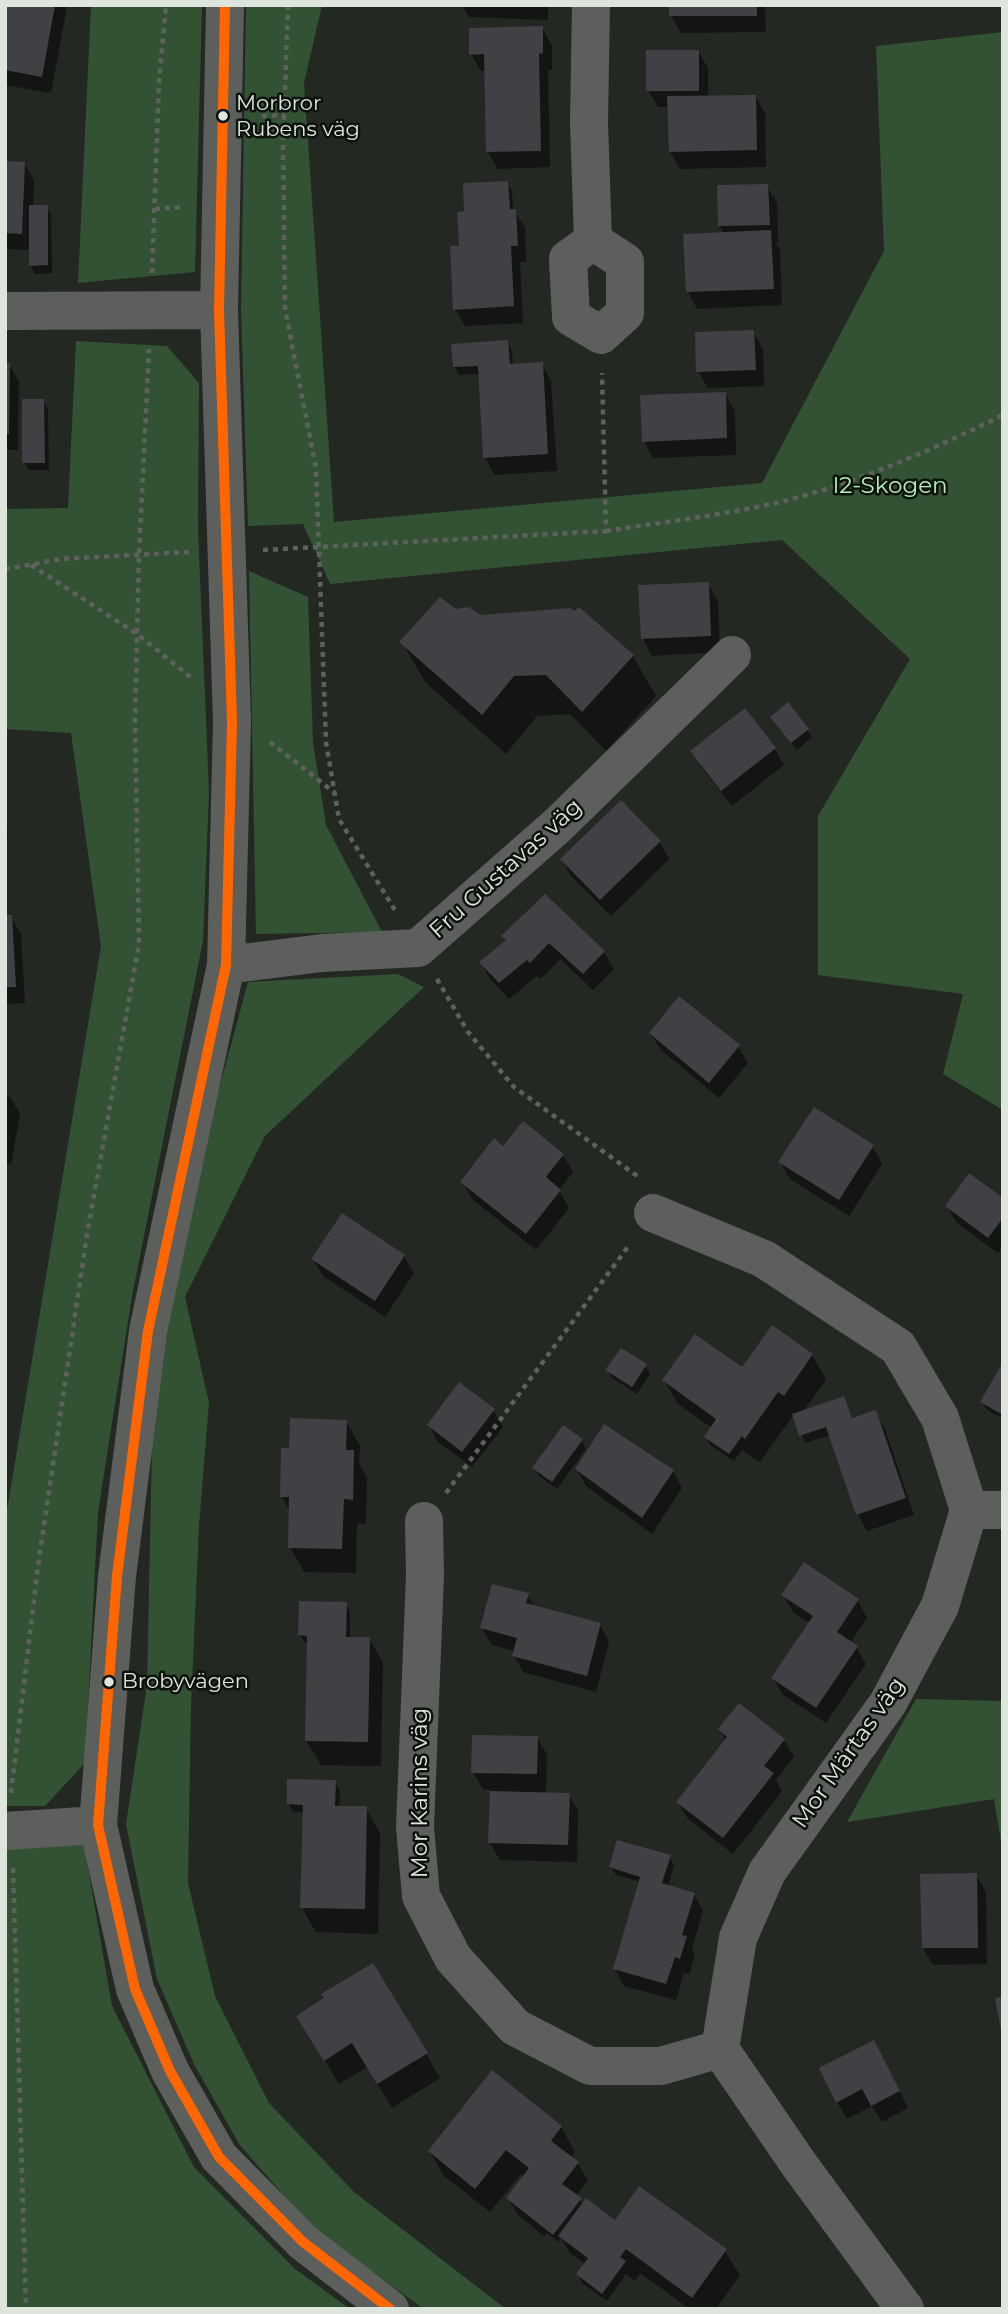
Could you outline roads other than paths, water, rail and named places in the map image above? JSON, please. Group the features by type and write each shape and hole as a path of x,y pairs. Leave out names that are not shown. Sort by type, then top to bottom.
{"street":[{"path":"225,5 219,310 232,711 226,965 148,1331 117,1576 98,1825 135,1989 170,2071 219,2157 303,2242 390,2309"},
{"path":"591,5 589,122 593,241"},
{"path":"593,241 625,262 625,313 601,335 571,317 568,259 593,241"},
{"path":"5,312 219,310"},
{"name":"Fru Gustavas väg","path":"226,965 322,953 418,948 568,816 732,655"},
{"name":"Mor Märtas väg","path":"653,1213 764,1259 898,1347 940,1418 986,1510 940,1606 888,1703 767,1872 738,1938 720,2049"},
{"name":"Mor Karins väg","path":"424,1521 425,1575 415,1828 421,1896 453,1958 515,2027 590,2066 661,2066 720,2049"},
{"path":"8,1831 98,1825"},
{"path":"720,2049 798,2163 905,2309"}],"place":[{"name":"Morbror Rubens väg","path":"223,116"},
{"name":"Brobyvägen","path":"109,1682"}],"park label":[{"name":"I2-Skogen","path":"890,486"}]}
